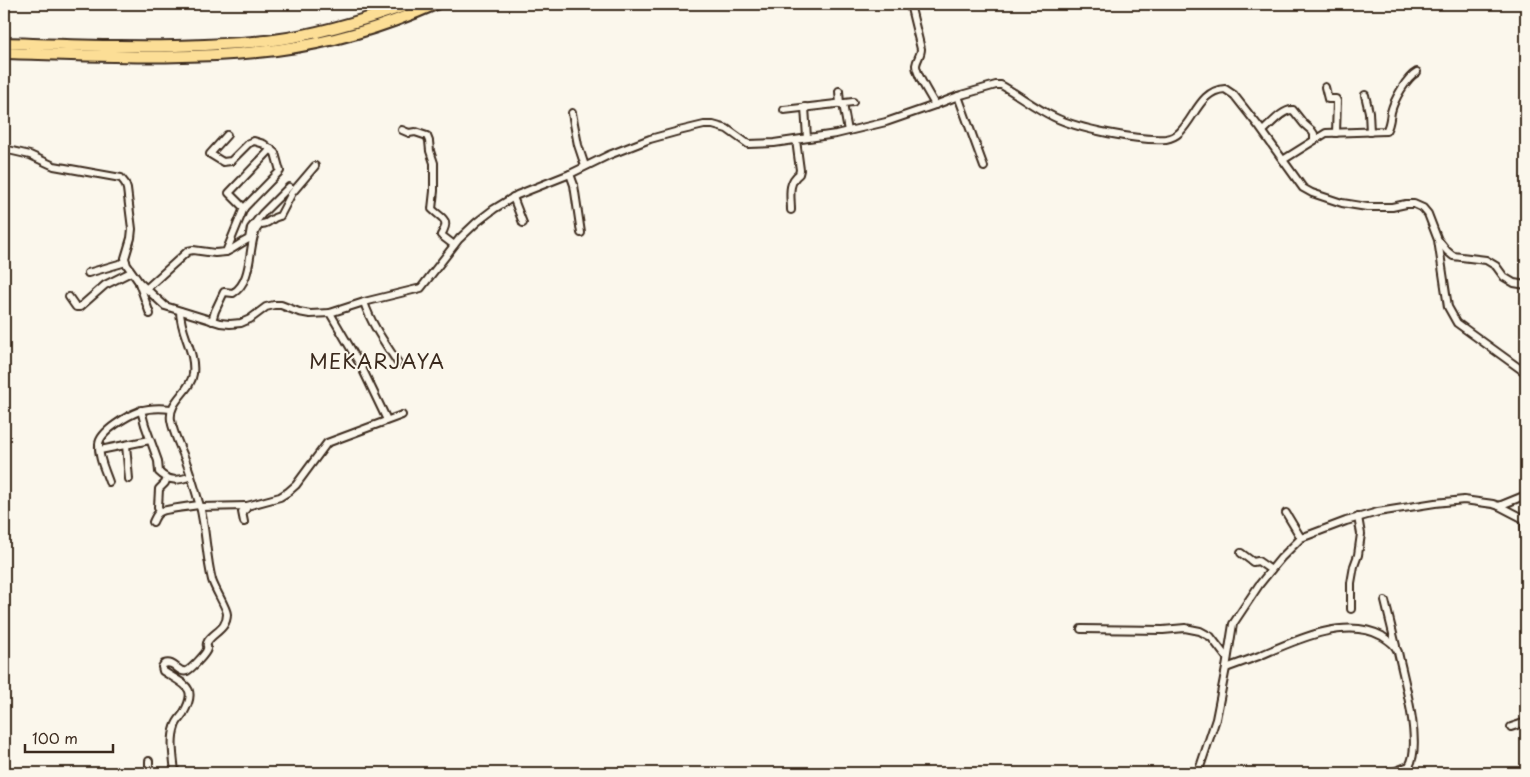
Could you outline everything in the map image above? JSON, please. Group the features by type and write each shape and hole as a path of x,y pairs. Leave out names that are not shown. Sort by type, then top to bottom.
{"highway":[{"path":"4,43 177,46 274,40 365,20 410,4"},
{"path":"4,53 179,56 277,50 353,33 436,4"}],"street":[{"path":"910,4 921,49 916,64 918,72 935,105"},
{"path":"1283,160 1326,132 1387,130 1392,109 1403,87 1412,75 1417,72"},
{"path":"4,149 30,155 54,166 121,178 127,189 132,223 131,238 125,258 131,272 164,306 212,321 230,324 241,323 266,307 274,305 281,305 310,314 330,313 364,302 421,288 454,245 477,222 513,197 570,174 609,155 650,140 704,125 721,126 748,144 754,145 796,140 886,122 958,96 1001,85 1054,117 1084,128 1160,139 1175,136 1207,95 1214,90 1225,89 1234,95 1263,131 1303,188 1327,199 1342,203 1367,207 1392,207 1414,204 1423,208 1428,214 1438,240 1445,291 1452,317 1526,373"},
{"path":"1325,87 1328,99 1336,99 1337,101 1336,133"},
{"path":"839,91 848,131"},
{"path":"1366,95 1370,132"},
{"path":"958,96 984,167"},
{"path":"784,110 854,102"},
{"path":"805,107 807,138"},
{"path":"1263,131 1279,116 1289,110 1293,110 1312,131 1314,140"},
{"path":"572,113 578,145 585,166"},
{"path":"402,130 427,136 434,162 432,209 446,221 442,235 454,245"},
{"path":"226,252 244,208 280,171 275,153 264,144 254,141 249,143 231,161 223,162 210,154 227,135"},
{"path":"791,210 791,184 800,170 796,140"},
{"path":"244,208 229,193 271,149"},
{"path":"212,321 224,292 233,293 240,288 248,268 258,227 260,224 266,224 280,216 292,193 315,166"},
{"path":"570,174 581,233"},
{"path":"146,289 188,251 226,252 249,239 251,228 289,187"},
{"path":"513,197 523,223"},
{"path":"1438,240 1454,256 1486,260 1496,266 1504,278 1514,283 1526,285"},
{"path":"88,273 126,262"},
{"path":"68,297 76,307 80,307 105,285 131,272"},
{"path":"139,282 150,314"},
{"path":"364,302 375,326 398,363"},
{"path":"175,773 173,742 175,726 190,699 190,693 188,687 163,671 162,667 169,662 181,671 191,668 207,649 209,640 223,627 227,614 226,608 212,582 200,506 170,418 171,409 192,382 194,372 193,360 181,326 180,311"},
{"path":"330,313 362,368 387,420"},
{"path":"109,482 100,456 99,444 102,437 120,420 141,410 171,409"},
{"path":"141,410 160,472 167,478 180,481 191,476"},
{"path":"153,522 160,512 200,506 248,506 280,497 296,485 327,443 402,415"},
{"path":"100,450 150,440"},
{"path":"126,445 129,479"},
{"path":"160,512 158,508 159,489 167,478"},
{"path":"1499,506 1526,495"},
{"path":"1198,773 1216,719 1233,624 1280,558 1302,538 1346,521 1378,512 1435,502 1464,500 1493,504 1525,519 1526,542"},
{"path":"244,522 242,512 248,506"},
{"path":"1286,513 1302,538"},
{"path":"1351,609 1351,582 1361,534 1358,517"},
{"path":"1241,553 1253,562 1258,562 1271,570"},
{"path":"1385,601 1410,704 1414,754 1409,766 1391,773"},
{"path":"1081,629 1163,630 1185,628 1200,631 1210,637 1227,658"},
{"path":"1226,668 1302,639 1350,628 1378,634 1396,646"},
{"path":"1511,727 1526,722"},
{"path":"149,761 150,773"}],"district":[{"name":"MEKARJAYA","path":"377,361"}]}
